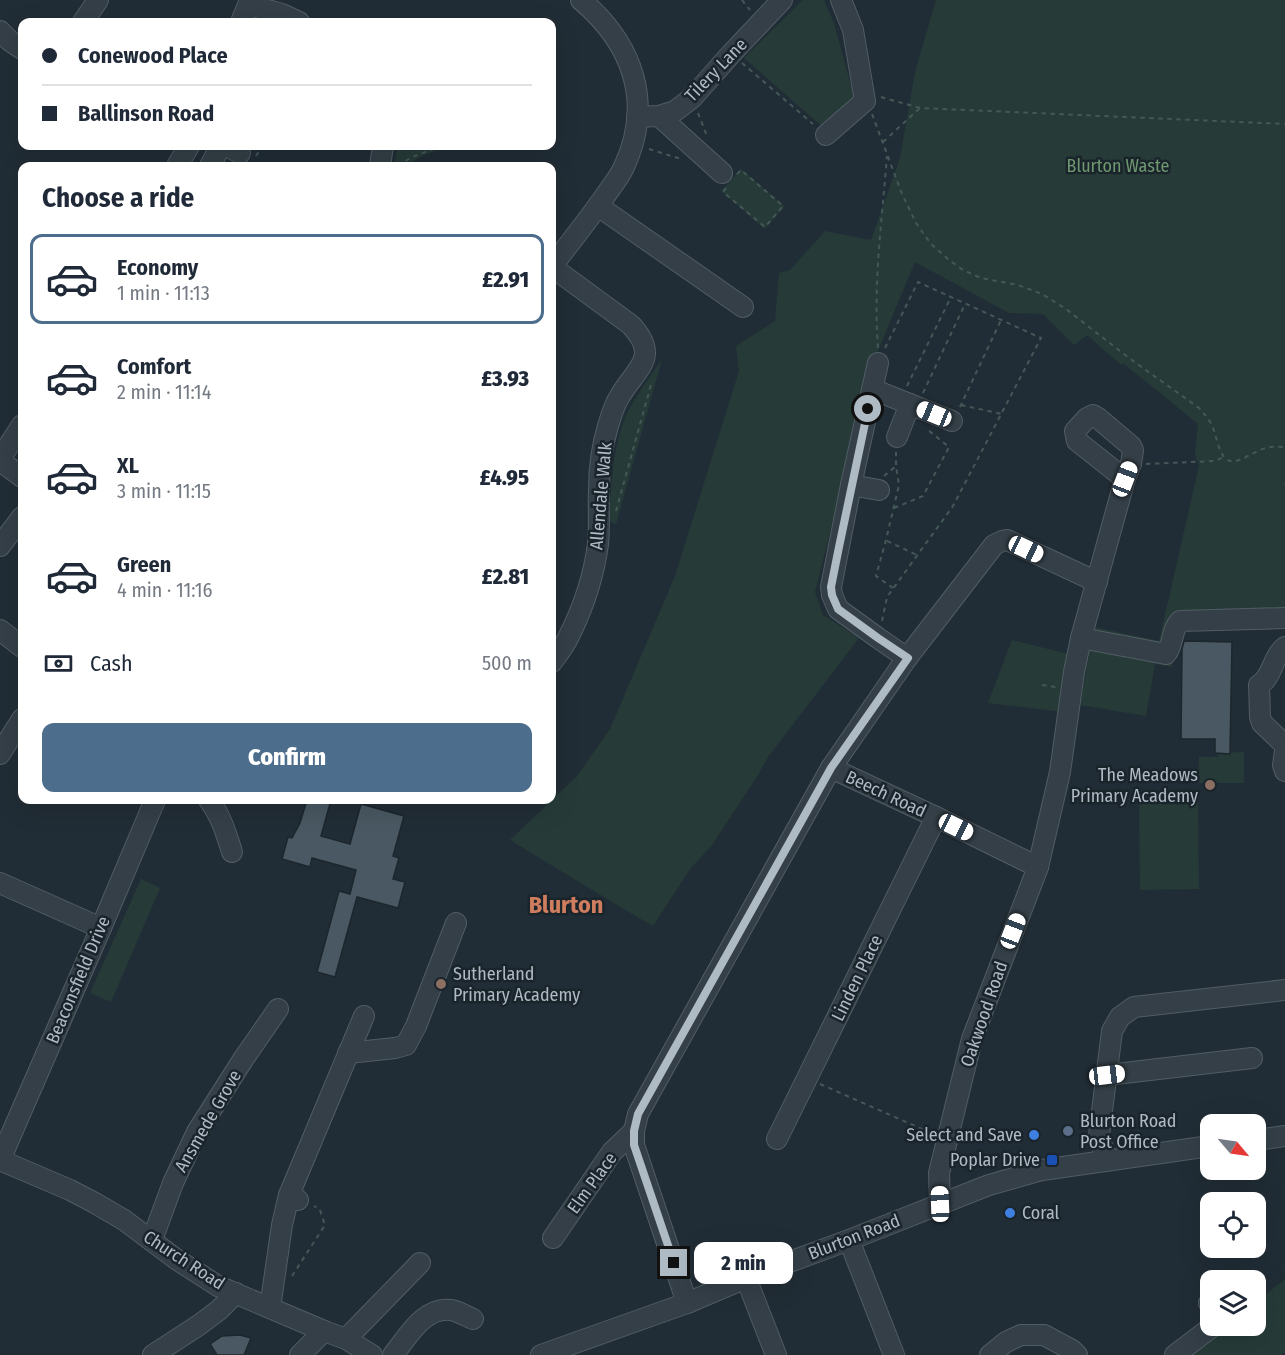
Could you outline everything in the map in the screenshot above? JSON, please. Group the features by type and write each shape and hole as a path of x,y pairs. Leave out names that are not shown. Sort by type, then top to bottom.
{"street":[{"path":"86,18 98,0"},
{"path":"556,261 622,171 631,149 637,117 637,93 631,66 620,44 604,22 581,0"},
{"name":"Tilery Lane","path":"637,117 659,116 675,111 692,98 782,0"},
{"path":"826,135 865,97 853,30 841,0"},
{"path":"247,9 282,14 290,18"},
{"path":"0,31 18,46"},
{"path":"659,116 727,177"},
{"path":"598,206 744,307"},
{"name":"Allendale Walk","path":"556,269 631,325 640,336 645,349 644,362 620,396 605,436 600,462 598,542 595,565 569,637 556,657"},
{"path":"878,363 831,587 838,609 908,658"},
{"path":"872,389 908,407 956,413"},
{"path":"897,436 908,407"},
{"path":"18,431 0,460 18,474"},
{"name":"Oakwood Road","path":"940,1204 939,1173 972,1039 1038,867 1060,771 1081,638 1128,471"},
{"path":"851,485 885,489"},
{"path":"0,546 18,522"},
{"path":"687,1303 634,1145 638,1114 831,768 908,658 998,542 1007,540 1097,582"},
{"path":"1081,638 1166,654 1170,649 1176,625 1180,621 1285,618"},
{"path":"0,630 18,644"},
{"path":"1285,647 1275,658 1266,681 1259,685 1260,717 1262,723 1284,744 1285,771"},
{"path":"0,754 18,725"},
{"name":"Beech Road","path":"831,768 1038,867"},
{"name":"Beaconsfield Drive","path":"0,1160 153,804"},
{"path":"212,804 225,828 232,852"},
{"name":"Linden Place","path":"777,1139 936,817"},
{"path":"0,883 101,928"},
{"path":"348,1053 406,1045 416,1026 456,924"},
{"path":"1106,1161 1099,1135 1112,1031 1120,1017 1134,1007 1285,990"},
{"name":"Ansmede Grove","path":"152,1240 173,1183 198,1132 276,1008"},
{"path":"270,1308 282,1225 364,1016"},
{"path":"1107,1075 1252,1058"},
{"name":"Elm Place","path":"553,1238 612,1152 634,1131"},
{"path":"1266,1139 1285,1136"},
{"name":"Blurton Road","path":"541,1355 687,1303 746,1278 989,1185 1042,1170 1200,1147"},
{"name":"Church Road","path":"0,1160 70,1190 124,1220 176,1260 218,1286 346,1339 372,1355"},
{"path":"849,1240 894,1355"},
{"path":"346,1339 420,1263"},
{"path":"746,1278 776,1355"},
{"path":"153,1355 199,1325 236,1293"},
{"path":"393,1355 427,1316 438,1311 452,1310 464,1320"},
{"path":"300,1355 324,1331"},
{"path":"990,1355 1006,1342 1021,1335 1044,1335 1077,1355"},
{"path":"1175,1355 1200,1336"}],"path":[{"path":"731,54 826,135"},
{"path":"865,97 920,108 1285,124"},
{"path":"865,97 902,194 916,223 931,244 949,260 963,270 981,278 1018,285 1042,294 1066,309 1199,408 1209,419 1224,457 1230,462 1236,462 1266,448 1285,447"},
{"path":"883,142 920,108"},
{"path":"404,162 430,150"},
{"path":"878,363 877,311 887,153"},
{"path":"741,170 783,206 765,227 723,192 727,177 741,170"},
{"path":"908,407 951,297"},
{"path":"908,407 965,304"},
{"path":"1000,320 956,413 1002,414"},
{"path":"616,511 653,377"},
{"path":"885,489 923,496 949,447 934,435 908,407"},
{"path":"893,588 876,576 886,540 885,489 897,436"},
{"path":"1128,471 1224,457"},
{"path":"885,489 899,485 885,489"},
{"path":"886,540 917,555"},
{"path":"807,1078 922,1129 948,1136"},
{"path":"273,1284 292,1277 325,1225 320,1210 304,1199 294,1198"}],"green space":[{"path":"803,0 824,0 834,23 855,101 826,130 744,58"},
{"name":"Blurton Waste","path":"936,0 1285,0 1285,626 1180,630 1172,667 1155,664 1146,716 1080,705 1094,627 1159,641 1199,466 1195,455 1198,424 1123,363 1121,365 1087,335 1074,345 1043,314 1009,313 915,262 872,365 815,592 823,615 859,638 768,757 712,845 690,869 653,926 510,840 548,804 556,804 556,796 577,776 610,729 675,576 739,371 736,346 775,321 779,273 790,270 825,231 871,240 900,158 915,72"},
{"path":"397,150 437,150 412,162 394,162"},
{"path":"741,169 785,206 765,229 721,191"},
{"path":"662,359 616,524 609,521 617,443 632,404"},
{"path":"1012,640 1073,655 1064,712 988,703"},
{"path":"1244,752 1244,783 1199,783 1199,757 1218,757 1218,753"},
{"path":"1198,795 1199,889 1140,890 1139,796"},
{"path":"141,879 160,888 111,1002 90,993"},
{"path":"1285,1279 1285,1352 1281,1355 1187,1355 1211,1336 1266,1336 1266,1294"}],"building":[{"path":"1184,641 1232,642 1230,754 1215,753 1215,739 1181,739"},
{"path":"306,804 330,804 321,836 350,844 361,804 404,816 393,856 399,858 393,879 405,882 398,908 357,897 335,977 317,972 339,891 350,894 356,870 312,858 310,867 282,859 288,837 292,838"},
{"path":"240,1335 251,1338 244,1355 217,1355 210,1344 222,1336"}],"place":[{"name":"The Meadows Primary Academy","path":"1210,785"},
{"name":"Sutherland Primary Academy","path":"441,984"},
{"name":"Blurton Road Post Office","path":"1068,1131"},
{"name":"Select and Save","path":"1034,1135"},
{"name":"Poplar Drive","path":"1052,1160"},
{"name":"Coral","path":"1010,1213"}],"district":[{"name":"Blurton","path":"566,905"}],"route":[{"path":"674,1263 634,1145 638,1114 831,768 908,658 838,609 832,595 831,587 868,409"}]}
